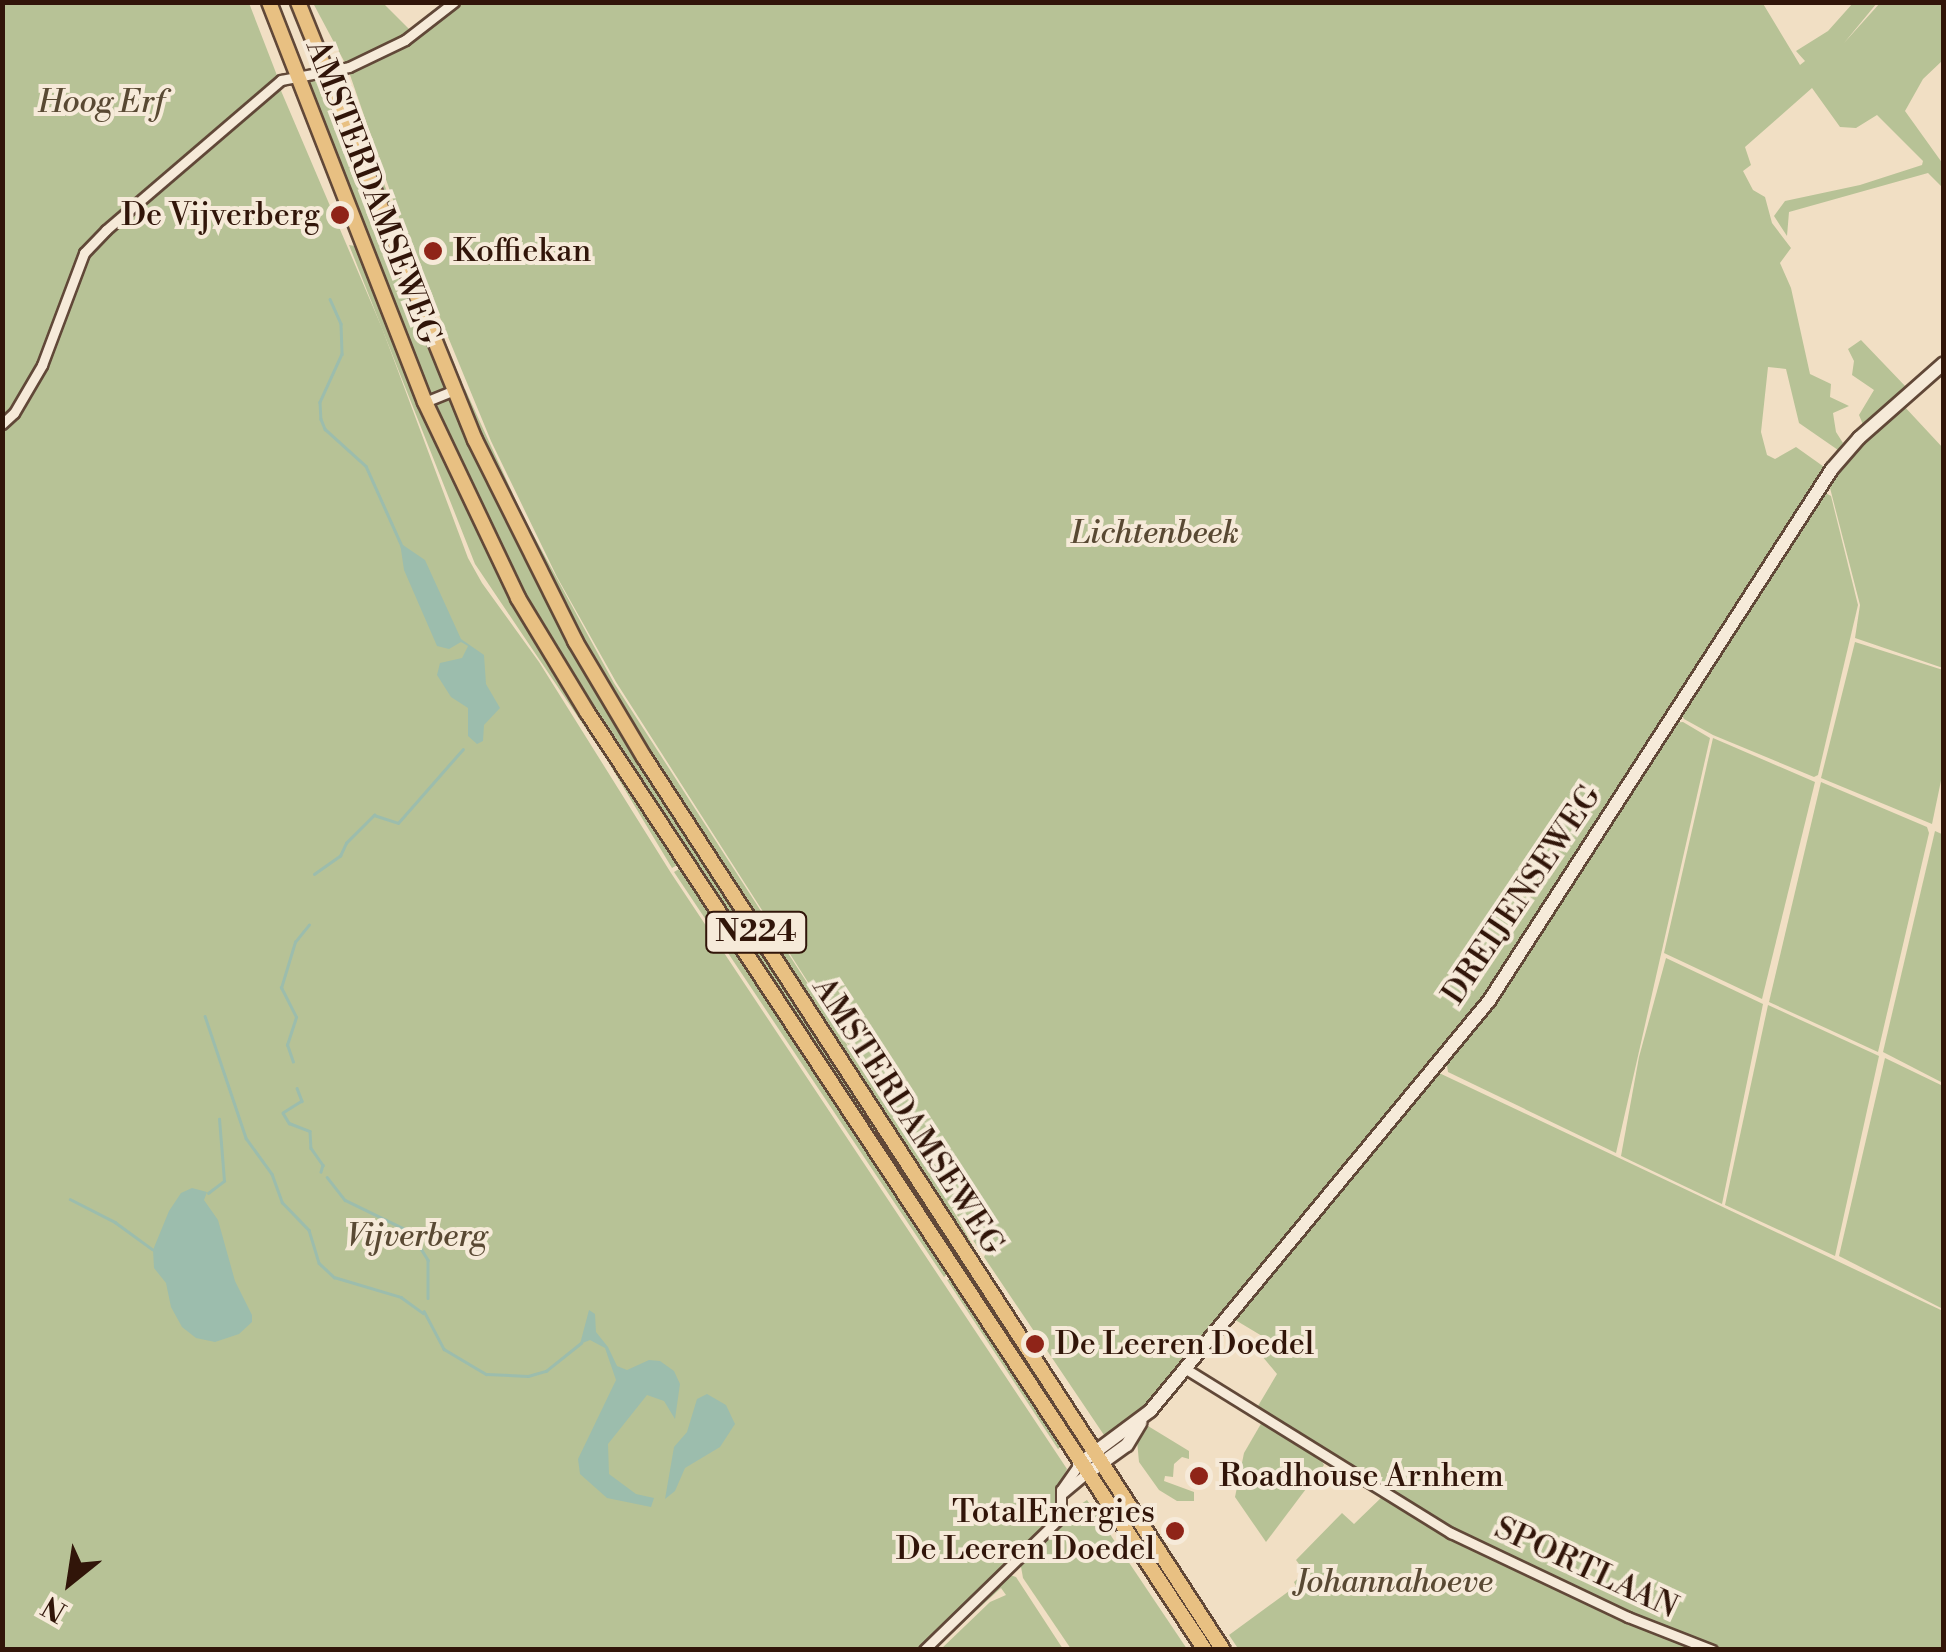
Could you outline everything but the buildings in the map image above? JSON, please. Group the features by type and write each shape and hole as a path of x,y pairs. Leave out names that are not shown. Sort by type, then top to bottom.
{"main road":[{"name":"AMSTERDAMSEWEG","path":"269,2 425,402 485,535 551,655 1205,1650"},
{"name":"AMSTERDAMSEWEG","path":"298,2 454,390 528,552 610,703 1223,1650"},
{"name":"DREIJENSEWEG","path":"1083,1469 1126,1445 1144,1417 1498,988 1832,469 1859,438 1944,364"}],"street":[{"path":"2,424 14,413 42,365 88,247 277,83 326,72 394,46 454,2"},
{"path":"425,402 454,390"},
{"name":"SPORTLAAN","path":"1186,1369 1451,1532 1644,1624 1712,1650"},
{"path":"924,1650 1061,1517 1061,1495 1068,1477 1083,1469"}],"green space":[{"name":"Lichtenbeek","path":"458,2 1762,2 1800,65 1805,61 1796,51 1828,31 1853,3 1877,3 1844,43 1880,3 1943,3 1943,60 1923,79 1905,111 1943,164 1943,188 1928,173 1789,212 1787,236 1774,216 1785,201 1860,185 1922,165 1923,161 1877,115 1856,128 1840,127 1812,88 1745,147 1751,165 1743,171 1753,190 1765,197 1772,223 1791,248 1780,263 1791,288 1810,374 1831,384 1830,397 1849,406 1833,413 1836,432 1843,443 1838,450 1799,423 1786,369 1768,367 1761,432 1767,455 1775,459 1796,447 1827,469 1495,987 1150,1405 1106,1438 984,1257 986,1253 980,1251 616,682 557,577 491,441 401,223 349,72"},
{"name":"Hoog Erf","path":"2,3 249,3 278,78 86,246 39,364 2,421"},
{"path":"313,3 383,3 411,31 345,63"},
{"path":"320,76 447,386 432,395 428,394 304,80"},
{"path":"347,76 398,224 462,383 458,383 384,206 343,93"},
{"name":"Vijverberg","path":"279,86 382,328 468,558 482,583 539,662 671,873 1067,1469 1060,1484 1057,1517 920,1649 3,1650 3,426 16,414 90,248"},
{"path":"349,245 355,246 375,285 416,404 422,406 480,537 515,601 681,863 672,868 607,760 475,564"},
{"path":"1861,340 1907,388 1864,427 1859,415 1874,390 1852,375 1854,361 1848,349"},
{"path":"465,389 523,516 614,683 951,1206 978,1255 974,1258 920,1167 871,1100 607,688 511,507 482,433 461,395"},
{"path":"451,397 555,614 965,1263 960,1266 593,712 523,596 432,405"},
{"path":"1903,405 1943,448 1943,668 1855,638 1860,605 1829,484 1851,454"},
{"path":"1822,491 1831,496 1858,605 1818,775 1814,777 1713,735 1684,719 1680,712"},
{"path":"1855,642 1943,670 1943,771 1932,824 1821,778"},
{"path":"1683,722 1710,738 1616,1153 1448,1072 1446,1059 1672,723"},
{"path":"1713,738 1815,782 1762,999 1664,953"},
{"path":"1821,782 1927,827 1929,833 1878,1052 1769,1002"},
{"path":"1935,831 1944,835 1943,1083 1883,1052"},
{"path":"684,866 950,1272 944,1277 674,872"},
{"path":"1666,958 1763,1004 1722,1204 1621,1156 1639,1057"},
{"path":"1768,1005 1879,1056 1835,1256 1725,1205"},
{"path":"1885,1058 1943,1086 1943,1309 1839,1256"},
{"path":"1437,1072 1943,1311 1943,1649 1721,1649 1698,1643 1452,1531 1255,1411 1277,1374 1262,1356 1262,1336 1232,1318"},
{"path":"953,1277 1062,1446 1058,1449 947,1280"},
{"path":"1262,1422 1319,1456 1324,1465 1266,1542 1235,1497 1244,1453"},
{"path":"1148,1426 1189,1451 1189,1459 1182,1457 1174,1464 1173,1477 1165,1476 1164,1481 1194,1492 1194,1501 1177,1501 1159,1490 1139,1462 1137,1441"},
{"name":"Johannahoeve","path":"1384,1495 1423,1519 1704,1649 1239,1650 1229,1635 1296,1586 1294,1582 1305,1572 1296,1560 1342,1513 1354,1524"},
{"path":"1087,1500 1187,1649 1071,1649 1023,1578 1020,1561 1066,1514"},
{"path":"1007,1574 1016,1577 1063,1649 941,1649 990,1602 1006,1595 1001,1588 934,1649 928,1650"}],"shaded area":[{"path":"400,543 425,560 461,639 484,655 486,684 500,708 484,725 483,741 477,744 468,736 468,708 451,697 437,675 440,663 462,658 468,646 461,642 449,649 437,646 404,570"},
{"path":"192,1188 207,1192 204,1200 218,1220 235,1281 252,1315 252,1322 239,1334 215,1342 196,1338 182,1327 171,1307 166,1283 154,1268 153,1250 169,1211 181,1193"},
{"path":"589,1310 595,1314 596,1332 617,1366 627,1370 649,1360 660,1361 674,1371 680,1384 675,1419 664,1401 647,1395 608,1444 609,1474 636,1494 654,1498 651,1507 607,1498 580,1474 578,1459 616,1380 605,1348 590,1340 580,1344"},
{"path":"707,1394 726,1405 735,1424 720,1447 685,1468 675,1491 665,1499 674,1447 687,1432 697,1399"}],"waterway":[{"path":"330,299 341,324 342,354 320,402 321,419 325,429 366,466 402,546"},
{"path":"314,874 340,856 346,843 374,815 398,823 463,749"},
{"path":"293,1062 287,1045 296,1017 281,988 295,942 309,925"},
{"path":"205,1016 246,1138 272,1174 282,1202 309,1230 319,1263 334,1277 401,1297 423,1313"},
{"path":"297,1088 302,1101 283,1113 289,1123 310,1131 311,1148 323,1165 321,1172"},
{"path":"208,1193 224,1181 219,1119"},
{"path":"327,1177 345,1200 403,1228 415,1239 428,1260 428,1298"},
{"path":"70,1199 115,1222 152,1249"},
{"path":"424,1311 444,1349 486,1374 528,1376 546,1371 581,1343"}],"place":[{"name":"De Vijverberg","path":"340,215"},
{"name":"Koffiekan","path":"433,251"},
{"name":"De Leeren Doedel","path":"1035,1344"},
{"name":"Roadhouse Arnhem","path":"1199,1476"},
{"name":"TotalEnergies De Leeren Doedel","path":"1175,1531"}]}
